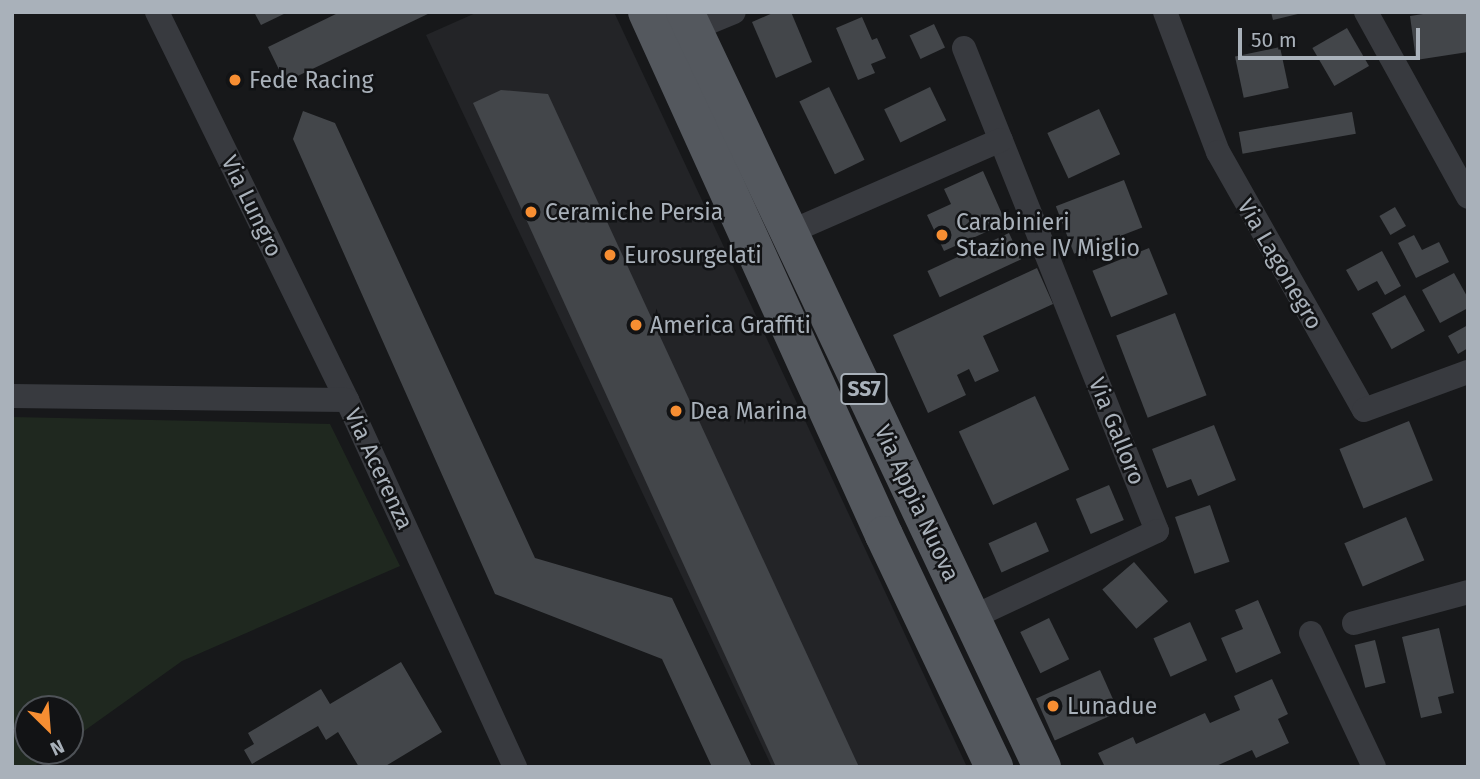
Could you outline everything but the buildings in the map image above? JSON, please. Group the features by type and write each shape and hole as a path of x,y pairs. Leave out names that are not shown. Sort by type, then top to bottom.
{"main road":[{"name":"Via Appia Nuova","path":"647,12 884,535 994,767"},
{"name":"Via Appia Nuova","path":"689,21 1042,767"}],"street":[{"name":"Via Lungro","path":"157,12 347,400"},
{"path":"689,21 734,12"},
{"name":"Via Lagonegro","path":"1165,12 1218,152 1364,410 1468,372"},
{"path":"1366,12 1468,197"},
{"name":"Via Galloro","path":"964,48 1157,531 971,618"},
{"path":"790,232 1001,140"},
{"name":"Via Acerenza","path":"12,396 347,400 515,767"},
{"name":"Via Appia Nuova","path":"884,535 916,638 973,767"},
{"path":"1354,623 1468,592"},
{"path":"1311,633 1374,767"}],"shaded area":[{"path":"478,12 614,12 967,767 772,767 426,35"},
{"path":"12,417 330,424 400,566 182,661 84,731 84,695 14,695 14,765 36,765 12,767"}],"place":[{"name":"Fede Racing","path":"235,80"},
{"name":"Ceramiche Persia","path":"531,212"},
{"name":"Carabinieri Stazione IV Miglio","path":"942,235"},
{"name":"Eurosurgelati","path":"610,255"},
{"name":"America Graffiti","path":"636,325"},
{"name":"Dea Marina","path":"676,411"},
{"name":"Lunadue","path":"1053,706"}]}
